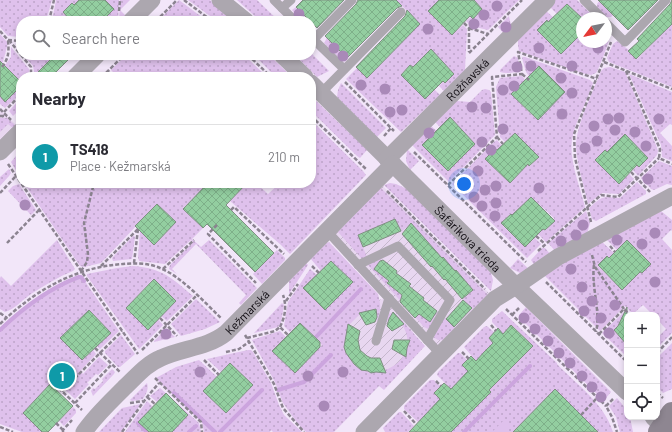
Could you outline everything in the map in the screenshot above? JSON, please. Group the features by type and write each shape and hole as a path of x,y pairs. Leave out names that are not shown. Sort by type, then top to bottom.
{"street":[{"path":"136,16 152,0"},
{"path":"220,0 240,16"},
{"name":"Rožňavská","path":"390,161 405,142 547,0"},
{"path":"80,72 92,60"},
{"path":"287,60 299,72"},
{"name":"Šafárikova trieda","path":"316,88 516,286 624,389"},
{"path":"3,156 16,138"},
{"name":"Kežmarská","path":"84,432 93,419 146,367 162,357 218,339 238,322 377,180 390,161"},
{"path":"364,432 495,299 558,257 666,200"}],"lane":[{"path":"274,0 290,16"},
{"path":"282,8 291,0"},
{"path":"316,34 352,0"},
{"path":"584,0 596,12"},
{"path":"612,29 625,42 666,0"},
{"path":"316,88 341,72 402,12"},
{"path":"316,43 341,72"},
{"path":"327,231 440,355"},
{"path":"358,265 398,246 450,300 427,340"},
{"path":"376,341 389,298"}],"path":[{"path":"50,16 54,0"},
{"path":"161,16 177,0"},
{"path":"184,0 205,16"},
{"path":"469,53 522,0"},
{"path":"464,23 469,28 507,40"},
{"path":"468,79 469,28"},
{"path":"0,31 16,49"},
{"path":"8,40 16,41"},
{"path":"2,67 6,62 9,53 8,40"},
{"path":"529,80 522,74 518,52 597,80"},
{"path":"596,332 597,319 592,276 594,263 594,238 575,158 574,134 607,52"},
{"path":"25,60 31,67 31,72"},
{"path":"108,72 119,60"},
{"path":"253,60 266,72"},
{"path":"604,62 672,89"},
{"path":"545,244 601,195 620,195 659,158 660,149 626,71"},
{"path":"341,72 405,142 448,186 624,359"},
{"path":"503,144 497,137 492,77 522,74"},
{"path":"4,112 16,99"},
{"path":"0,116 7,116"},
{"path":"316,121 495,299 606,406 612,417 617,432"},
{"path":"448,186 497,137"},
{"path":"0,193 16,176 3,156"},
{"path":"659,158 672,164"},
{"path":"631,172 666,200"},
{"path":"24,188 146,367 159,383 201,422 202,432"},
{"path":"81,272 87,262 88,254 84,223 93,188"},
{"path":"231,210 234,207 289,258"},
{"path":"7,243 39,210"},
{"path":"217,225 208,234 261,288"},
{"path":"101,266 138,228 134,263"},
{"path":"594,238 615,252"},
{"path":"164,269 194,240"},
{"path":"0,324 28,299 70,276 81,272 101,266 134,263 164,269 197,295 226,322 238,322 274,384 283,408 304,432"},
{"path":"594,263 627,312"},
{"path":"599,334 624,309"},
{"path":"0,313 7,318"},
{"path":"160,318 180,340"},
{"path":"247,338 275,331 280,327 288,335"},
{"path":"62,391 122,331"},
{"path":"660,350 672,338"},
{"path":"95,348 120,372"},
{"path":"75,403 112,364"},
{"path":"50,380 82,410"},
{"path":"122,432 146,397 159,383"},
{"path":"606,406 624,391"},
{"path":"146,397 155,404"},
{"path":"582,415 597,398"},
{"path":"401,408 416,424"},
{"path":"56,423 63,430"},
{"path":"0,428 13,432"}],"shaded area":[{"path":"0,0 52,0 47,16 16,16 16,37 8,36 0,27"},
{"path":"56,0 79,0 74,5 72,3 63,12 67,16 53,16"},
{"path":"105,0 119,0 118,16 107,16 114,9"},
{"path":"120,0 130,0 120,10 126,16 119,16"},
{"path":"179,0 200,16 163,16"},
{"path":"188,0 210,0 228,16 210,16"},
{"path":"237,0 257,0 274,16 255,16"},
{"path":"396,0 443,0 430,13 452,35 463,25 467,29 465,70 444,91 439,86 443,82 445,83 454,74 431,49 413,67 410,65 401,74 425,99 435,90 440,95 401,132 346,79 357,68 367,78 420,24"},
{"path":"474,0 519,0 488,30 471,26 466,21 471,17 473,18 482,9"},
{"path":"555,0 577,0 589,12 576,12 567,4 557,14 549,6"},
{"path":"600,0 608,0 603,5 610,12 601,12 597,8 597,4"},
{"path":"296,7 305,16 297,16 292,10"},
{"path":"545,10 553,17 549,22 546,20 537,30 561,53 576,39 576,48 607,48 596,73 591,75 519,51 518,39"},
{"path":"509,16 511,26 506,36 498,27"},
{"path":"656,23 665,31 672,24 672,87 609,62 607,58 613,44 617,41 629,50 628,51 637,59 659,37"},
{"path":"0,34 8,43 3,62 0,65"},
{"path":"327,38 345,57 342,60 324,43"},
{"path":"11,47 16,53 16,60 22,60 29,69 29,72 16,72 16,78 12,73 3,68 11,57"},
{"path":"514,56 518,58 520,70 510,73 500,72 500,70"},
{"path":"523,57 590,80 593,83 577,122 572,143 575,171 585,207 546,242 538,234 543,229 546,230 554,221 554,218 531,197 512,215 510,214 502,223 503,226 525,247 535,238 541,244 527,258 452,184 497,140 502,146 497,151 495,149 487,161 510,183 528,164 530,166 539,157 515,133 505,142 500,137 496,87 500,78 522,76 527,82 513,96 535,118 563,90 539,66 529,76 526,72"},
{"path":"316,58 329,71 317,77 316,72 312,72 300,60 316,60"},
{"path":"28,60 50,60 38,72 34,72 33,66"},
{"path":"121,60 249,60 262,72 113,72 111,70"},
{"path":"259,60 274,60 287,72 271,72"},
{"path":"610,67 625,72 658,151 657,155 638,176 633,170 638,165 640,167 648,158 625,134 607,152 619,184 629,174 634,179 619,194 602,193 588,204 578,161 576,147 577,138 582,119 601,71 604,68"},
{"path":"629,74 672,92 672,125 670,124 660,133 672,146 672,161 662,157 661,145"},
{"path":"341,83 386,128 377,137 337,97"},
{"path":"16,88 16,98 5,108 0,104 0,95"},
{"path":"485,89 491,92 495,135 449,182 411,144 430,125 438,132 424,147 446,169 475,144 450,118 440,127 434,121 457,101 470,102 482,90"},
{"path":"316,101 367,150 360,158 316,116"},
{"path":"16,103 16,113 13,116 9,111"},
{"path":"0,109 16,125 16,135 0,152"},
{"path":"0,118 7,118 15,125 14,129 8,124 0,132"},
{"path":"316,125 366,175 290,254 230,201 242,188 261,188 268,194 275,188 316,188"},
{"path":"407,149 419,161 410,170 406,161"},
{"path":"16,156 16,170 11,162"},
{"path":"659,161 672,166 672,185 667,184 654,190 651,189 641,178"},
{"path":"9,169 11,173 0,186 0,177"},
{"path":"377,180 495,299 441,355 413,331 415,342 413,355 371,381 336,333 373,301 388,298 327,231"},
{"path":"637,182 646,191 646,194 596,221 592,219 589,208 603,198 620,198"},
{"path":"390,183 407,189 491,273 493,280 491,291 384,185"},
{"path":"16,185 16,188 22,188 36,210 31,215 8,191"},
{"path":"380,187 488,295 444,340 438,340 433,337 440,322 445,318 455,328 473,309 463,299 473,290 457,270 455,271 411,224 401,232 395,219 358,235 367,257 362,259 338,232"},
{"path":"27,188 203,188 183,208 203,228 192,239 201,247 209,240 257,288 241,305 239,303 246,295 196,244 172,269 177,274 169,269 170,265 193,242 191,240 165,264 139,261 140,231 176,222 157,204 101,263 84,267 80,266"},
{"path":"586,211 590,223 587,234 557,253 548,243"},
{"path":"661,211 672,220 672,231 671,230 662,239 672,250 672,333 660,345 660,335 666,329 660,322 660,312 650,312 643,305 635,312 631,312 625,306 600,331 543,274 601,241 614,253 609,258 607,256 598,266 622,290 640,272 642,273 651,264 627,240 617,250 606,239"},
{"path":"133,236 135,237 132,259 113,261 112,258"},
{"path":"57,240 75,269 28,296 8,311 5,312 0,309 1,276 11,286"},
{"path":"329,242 378,294 380,308 377,322 376,309 360,314 349,325 361,368 374,371 386,370 396,364 403,356 407,347 407,336 402,325 392,315 385,324 388,314 396,314 425,346 384,390 379,386 334,432 306,432 298,424 283,403 275,382 252,340 280,331 286,337 272,351 295,373 322,345 300,323 290,332 284,326 288,302 310,269 317,275 303,288 325,310 353,282 331,261 321,271 310,258"},
{"path":"542,248 545,248 552,256 536,268 531,260"},
{"path":"277,250 285,258 285,260 262,284 253,274"},
{"path":"384,256 374,269 389,281 387,284 402,295 401,297 430,322 438,312 431,327 428,329 424,327 368,265"},
{"path":"518,259 531,271 520,273 510,268"},
{"path":"306,263 308,265 289,294 289,281"},
{"path":"133,266 152,269 166,275 193,296 167,321 161,316 153,279 126,308 148,330 158,319 163,325 139,349 87,276 87,274"},
{"path":"79,276 82,277 119,331 100,349 97,346 111,333 89,310 61,338 82,360 93,350 96,354 80,371 83,374 99,357 108,365 87,383 89,384 75,399 61,386 72,375 63,367 48,382 50,384 23,413 42,432 22,432 0,424 0,329 36,298"},
{"path":"196,299 220,322 205,329 181,336 171,324"},
{"path":"282,303 284,305 281,323 278,327 254,333"},
{"path":"526,307 611,392 606,398 601,398 520,318 519,315"},
{"path":"502,311 597,403 609,422 613,432 451,432 490,392 489,390 533,346 514,327 511,326 503,334 492,322 492,319"},
{"path":"624,312 624,319 614,330 624,342 624,354 602,333"},
{"path":"487,326 494,332 489,338 493,343 476,361 464,347 484,327"},
{"path":"166,329 175,337 154,342 154,341"},
{"path":"121,335 135,354 120,367 118,367 105,353 105,351"},
{"path":"672,343 672,389 663,393 660,390 660,355"},
{"path":"248,350 253,352 271,383 284,415 302,432 273,432 271,430 270,432 204,432 202,422 156,378 176,367 199,360 217,377 203,391 226,413 253,385 230,363 221,372 207,359"},
{"path":"458,353 460,353 467,360 462,365 468,371 451,389 437,375 438,372"},
{"path":"112,369 115,372 114,374 93,396 91,391 93,388 95,389 103,381 102,379"},
{"path":"430,380 434,380 441,387 441,399 418,422 404,409 404,406"},
{"path":"147,383 146,393 143,399 130,400"},
{"path":"160,388 166,393 157,402 150,396"},
{"path":"170,397 199,423 201,432 172,432 188,415"},
{"path":"617,398 624,406 624,420 631,420 633,432 620,432 616,417 609,406"},
{"path":"147,401 153,407 149,432 125,432"},
{"path":"141,404 121,432 99,432 122,408"},
{"path":"73,407 76,410 76,413 64,426 59,421"},
{"path":"399,412 401,412 414,426 408,432 385,432 383,428"},
{"path":"503,421 510,428 506,432 492,432"}],"building":[{"path":"79,0 105,0 114,9 107,16 67,16 63,12 72,3 74,5"},
{"path":"303,0 344,0 317,28 316,16 305,16 296,7"},
{"path":"358,0 396,0 402,6 397,8 347,58 325,36 356,4"},
{"path":"439,0 474,0 482,9 473,19 470,16 452,35 428,11"},
{"path":"598,0 658,0 628,30 612,14 612,12 610,12"},
{"path":"672,0 672,24 636,59 628,51 639,41 637,39"},
{"path":"567,4 576,12 576,39 561,54 537,30 547,20 548,22"},
{"path":"407,10 420,24 367,78 356,67 405,16"},
{"path":"431,49 454,74 445,83 443,81 425,99 401,75 410,65 413,67"},
{"path":"50,60 68,60 56,72 38,72"},
{"path":"0,61 16,77 16,91 5,102 0,96"},
{"path":"539,66 565,92 538,120 511,94"},
{"path":"450,117 475,144 448,171 422,145"},
{"path":"515,133 539,157 529,166 528,164 510,183 485,159"},
{"path":"625,134 648,158 639,167 637,165 619,184 595,160 605,150 607,152"},
{"path":"203,188 242,188 226,205 274,253 255,272 207,224 203,228 183,209"},
{"path":"531,197 555,221 545,230 543,229 525,247 501,223"},
{"path":"157,204 176,222 154,245 135,226"},
{"path":"395,219 401,231 363,247 358,235"},
{"path":"411,223 473,290 462,299 402,234"},
{"path":"627,240 651,264 642,273 640,272 622,290 598,265 607,256 609,258"},
{"path":"383,260 397,271 396,273 411,284 409,286 437,311 430,322 419,314 415,318 400,302 402,295 387,283 389,281 374,269 380,261"},
{"path":"331,261 353,282 325,310 303,288"},
{"path":"154,279 176,301 148,330 126,308"},
{"path":"463,300 472,308 454,327 446,319"},
{"path":"376,309 377,317 375,322 366,325 359,313"},
{"path":"89,310 111,333 82,360 60,338"},
{"path":"393,312 404,324 392,331 387,326"},
{"path":"624,313 624,342 614,330 618,326"},
{"path":"300,323 320,342 320,347 295,373 272,351"},
{"path":"348,324 360,331 358,340 360,350 371,358 380,358 386,373 371,373 361,370 354,364 346,353 344,347"},
{"path":"511,325 533,346 489,390 491,392 451,432 409,432 440,399 434,393 444,383 451,389 468,371 462,365 471,356 476,361 493,343 489,338 498,328 503,334"},
{"path":"394,340 410,340 406,357 392,349"},
{"path":"230,363 253,385 226,413 203,391"},
{"path":"63,366 73,375 61,386 53,378"},
{"path":"50,384 73,406 48,432 42,432 23,413"},
{"path":"555,389 598,432 513,432"},
{"path":"166,393 188,415 172,432 149,432 138,422"}],"waterway":[{"path":"0,330 27,306 57,287 79,277 81,277 84,281"},
{"path":"316,337 361,289"},
{"path":"278,390 304,382 331,355"},
{"path":"464,432 530,366"},
{"path":"220,432 262,390"},
{"path":"174,393 215,432"},
{"path":"138,423 147,432"},
{"path":"189,432 196,426"}],"place":[{"name":"TS418","path":"62,376"}]}
